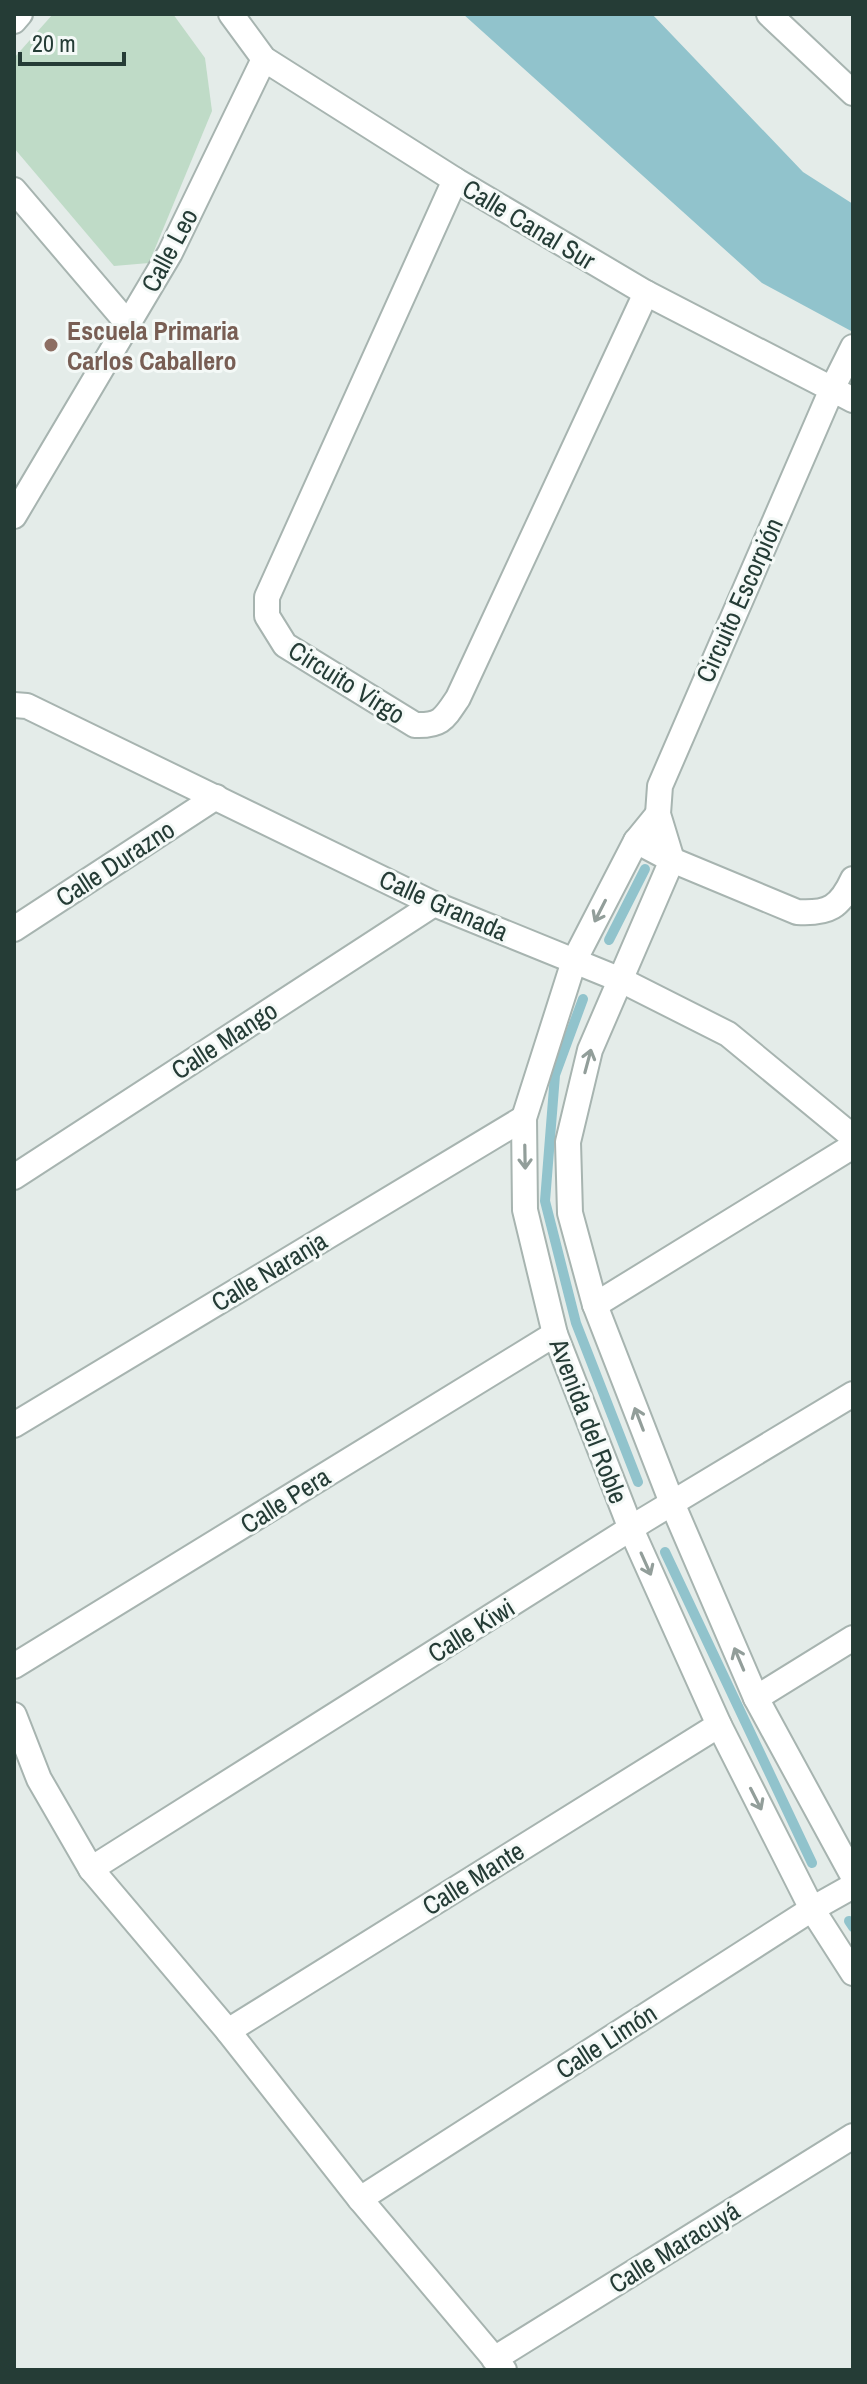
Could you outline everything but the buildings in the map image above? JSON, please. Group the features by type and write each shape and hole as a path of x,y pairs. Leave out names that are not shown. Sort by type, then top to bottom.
{"street":[{"path":"14,21 20,14"},
{"name":"Calle Canal Sur","path":"231,14 264,59 455,180 646,293 842,394"},
{"path":"769,14 850,87"},
{"name":"Calle Leo","path":"14,516 170,253 264,59"},
{"name":"Circuito Virgo","path":"455,180 267,597 267,616 285,645 415,725 433,726 445,718 458,698 646,293"},
{"path":"14,190 129,325"},
{"name":"Circuito Escorpión","path":"672,860 658,814 660,786 682,729 842,394 851,351"},
{"name":"Calle Granada","path":"14,705 27,706 434,904 621,980 728,1034 853,1137"},
{"name":"Calle Durazno","path":"14,929 216,797"},
{"path":"658,814 636,841 672,860 797,912 814,913 831,909 845,896 853,879"},
{"name":"Avenida del Roble","path":"636,841 574,961 524,1118 525,1210 555,1334 631,1529 719,1725 812,1909 853,1973"},
{"name":"Avenida del Roble","path":"672,860 590,1050 568,1142 570,1213 595,1305 672,1503 756,1698 853,1876"},
{"name":"Calle Mango","path":"14,1177 434,904"},
{"name":"Calle Naranja","path":"14,1425 524,1118"},
{"path":"595,1305 853,1146"},
{"name":"Calle Pera","path":"14,1666 555,1334"},
{"name":"Calle Kiwi","path":"91,1869 672,1503 853,1394"},
{"path":"756,1698 853,1638"},
{"path":"14,1715 39,1779 91,1869 228,2031 360,2199 499,2364"},
{"name":"Calle Mante","path":"228,2031 719,1725"},
{"name":"Calle Limón","path":"360,2199 812,1909 853,1886"},
{"name":"Calle Maracuyá","path":"499,2364 853,2136"}],"green space":[{"path":"53,14 173,14 205,58 212,111 149,263 114,266 14,148 14,58"}],"water":[{"path":"463,14 652,14 803,172 853,204 853,332 762,283"}],"waterway":[{"path":"609,940 645,869"},
{"path":"583,999 555,1075 545,1201 576,1323 638,1482"},
{"path":"665,1552 812,1863"},
{"path":"849,1921 853,1927"}],"place":[{"name":"Escuela Primaria Carlos Caballero","path":"51,345"}]}
